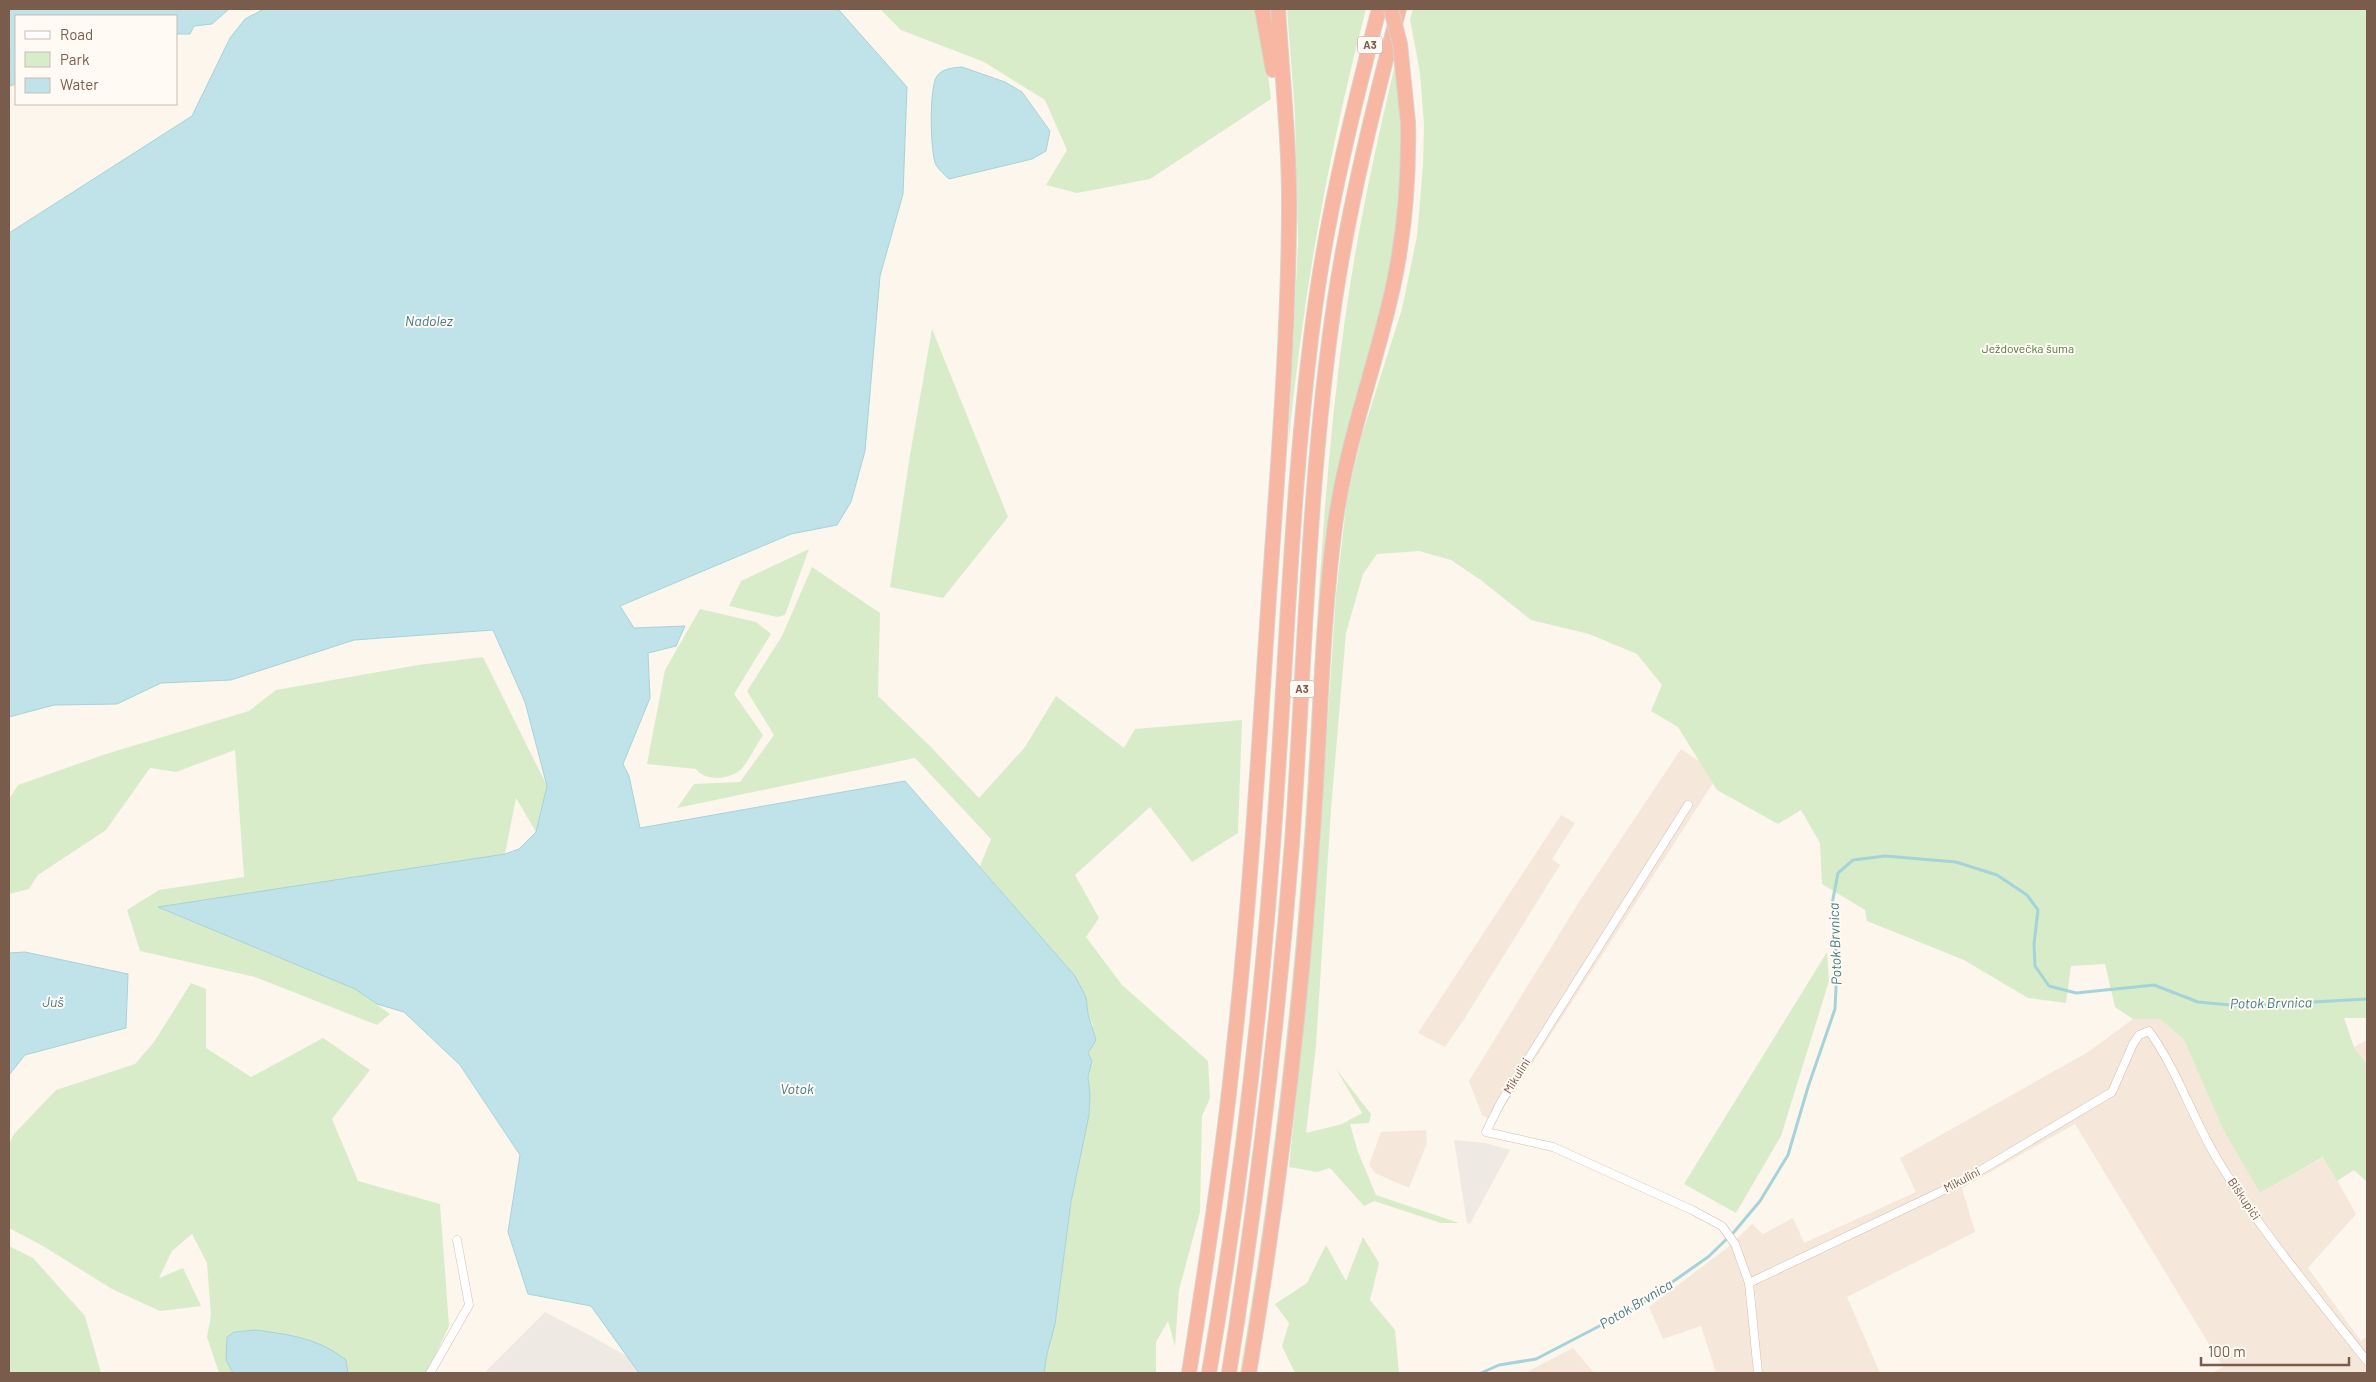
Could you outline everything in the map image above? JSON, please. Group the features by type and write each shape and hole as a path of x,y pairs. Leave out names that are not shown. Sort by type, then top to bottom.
{"highway":[{"path":"1262,9 1272,57 1277,117 1286,133"},
{"path":"1189,1372 1214,1204 1234,1047 1253,833 1287,289 1289,211 1278,9"},
{"name":"A3","path":"1210,1373 1255,1049 1266,942 1294,523 1305,398 1318,291 1350,126 1380,9"},
{"path":"1249,1373 1295,1041 1312,845 1334,534 1355,427 1393,286 1405,220 1408,182 1408,122 1401,52 1391,9"},
{"name":"A3","path":"1229,1373 1274,1049 1292,843 1321,428 1335,299 1370,122 1399,9"}],"street":[{"name":"Mikulini","path":"1688,805 1501,1102 1486,1132 1553,1148 1692,1210 1722,1226 1735,1244 1748,1283 1962,1182 2112,1092 2133,1044 2139,1035"},
{"name":"Biškupići","path":"2139,1035 2149,1031 2161,1046 2189,1108 2218,1162 2299,1275 2367,1361"},
{"path":"430,1373 469,1305 457,1240"},
{"path":"1748,1283 1758,1373"}],"shaded area":[{"path":"1681,749 1699,761 1713,783 1501,1112 1490,1120 1482,1115 1469,1081 1579,902"},
{"path":"1561,815 1575,823 1552,859 1560,865 1463,1021 1445,1047 1418,1033"},
{"path":"2133,1019 2160,1019 2184,1040 2224,1130 2260,1193 2324,1157 2356,1214 2308,1268 2361,1341 2367,1336 2367,1373 2212,1373 2223,1367 2075,1124 1962,1188 1975,1232 1847,1297 1880,1373 1716,1373 1701,1326 1663,1339 1649,1307 1727,1248 1752,1224 1763,1234 1793,1218 1804,1243 1916,1192 1900,1158 2088,1052"},
{"path":"2367,1040 2367,1064 2354,1047"},
{"path":"1426,1130 1427,1143 1409,1188 1375,1173 1369,1165 1381,1132"},
{"path":"1454,1140 1486,1143 1510,1150 1470,1224 1467,1223"},
{"path":"545,1312 591,1336 657,1373 484,1373"},
{"path":"1573,1348 1594,1373 1525,1373"}],"green space":[{"path":"880,9 1255,9 1263,32 1271,99 1150,179 1077,193 1046,185 1067,150 1045,100 984,62 901,30"},
{"path":"1287,9 1366,9 1352,63 1318,228 1301,338 1288,449 1298,243 1295,113"},
{"name":"Ježdovečka šuma","path":"1413,9 2367,9 2367,1018 2344,1018 2354,1047 2367,1064 2367,1182 2354,1170 2337,1181 2323,1157 2260,1193 2224,1131 2184,1040 2160,1019 2133,1019 2115,1007 2105,964 2071,966 2066,1003 2028,998 1964,960 1867,921 1865,910 1822,884 1820,843 1801,810 1778,824 1717,790 1678,727 1651,711 1662,685 1637,654 1589,634 1531,620 1482,581 1451,560 1419,551 1377,554 1363,574 1346,633 1331,809 1316,1046 1306,1133 1342,1124 1362,1113 1336,1069 1371,1114 1369,1123 1350,1124 1358,1152 1376,1195 1459,1223 1441,1223 1374,1201 1364,1206 1330,1168 1317,1172 1289,1167 1314,920 1336,595 1347,498 1361,438 1402,309 1417,236 1423,165 1424,125 1420,73 1410,19"},
{"path":"1395,65 1401,160 1396,230 1386,284 1348,433 1335,493 1288,1047 1264,1236 1242,1373 1240,1373 1268,1189 1290,1004 1306,810 1323,529 1336,389 1345,319 1361,223"},
{"path":"932,329 1008,517 943,598 890,587"},
{"path":"809,549 785,615 777,617 729,606 741,581"},
{"path":"812,567 880,613 878,696 931,747 979,798 1025,747 1056,696 1124,748 1135,729 1242,720 1238,833 1192,862 1150,807 1075,875 1099,918 1086,937 1122,985 1208,1061 1210,1098 1202,1116 1200,1212 1179,1290 1175,1346 1168,1321 1156,1342 1156,1373 1044,1373 1055,1324 1071,1202 1089,1115 1090,1095 1088,1077 1092,1061 1088,1053 1093,1025 1088,1014 1086,997 1075,976 980,866 991,839 915,758 677,808 694,784 740,782 774,735 747,691 782,636"},
{"path":"700,609 756,622 771,634 734,694 763,735 739,771 728,776 716,778 705,776 696,769 647,764 665,670"},
{"path":"483,657 547,786 536,832 516,798 505,854 159,907 355,989 390,1014 377,1025 255,977 140,951 127,910 159,890 244,877 235,750 176,772 150,768 106,830 38,875 29,889 9,894 9,799 18,785 106,754 249,711 276,690 418,665"},
{"path":"1827,952 1829,981 1781,1136 1736,1213 1684,1184"},
{"path":"191,983 206,989 206,1048 251,1077 323,1038 370,1070 332,1119 358,1181 440,1204 449,1326 427,1373 348,1373 346,1360 226,1360 233,1373 219,1373 207,1337 211,1315 207,1263 192,1234 172,1251 159,1278 183,1268 201,1306 160,1311 112,1289 43,1246 9,1228 9,1144 14,1134 56,1090 135,1064 154,1042"},
{"path":"1363,1237 1379,1263 1370,1300 1395,1330 1399,1373 1295,1373 1282,1346 1289,1323 1275,1304 1307,1283 1326,1245 1346,1281"},
{"path":"9,1246 33,1258 85,1316 101,1373 9,1373"}],"water":[{"path":"9,9 229,9 212,24 194,26 190,34 178,34 178,15 15,15 15,84 10,86"},
{"name":"Nadolez","path":"264,9 838,9 907,87 903,194 880,276 865,451 851,502 837,525 791,534 620,606 634,628 685,626 676,646 648,653 650,698 623,764 629,776 640,828 905,781 1075,976 1086,997 1088,1014 1096,1040 1088,1053 1092,1061 1088,1077 1090,1095 1089,1115 1071,1202 1055,1324 1044,1373 639,1373 591,1306 528,1294 508,1232 520,1155 460,1065 404,1012 377,1004 355,989 158,907 505,854 519,849 536,832 547,786 525,702 493,630 354,640 231,680 161,683 117,704 54,705 9,717 9,233 192,116 230,38 245,19"},
{"path":"962,67 1005,82 1022,92 1050,131 1046,151 1032,159 949,179 942,172 936,165 932,147 931,120 934,82 942,71"},
{"name":"Juš","path":"25,952 128,974 126,1028 25,1055 9,1075 9,953"},
{"path":"256,1330 292,1336 325,1347 346,1360 348,1373 233,1373 226,1360 227,1337 234,1332"}],"waterway":[{"name":"Potok Brvnica","path":"1481,1373 1499,1365 1536,1359 1638,1306 1708,1257 1734,1232 1760,1201 1788,1155 1808,1087 1835,1009 1837,966 1832,904 1838,873 1853,860 1885,856 1956,862 1997,875 2027,895 2038,910 2034,944 2035,966 2049,986 2076,993 2154,985 2198,1002 2241,1006 2367,999"}],"water label":[{"name":"Votok","path":"797,1089"}]}
